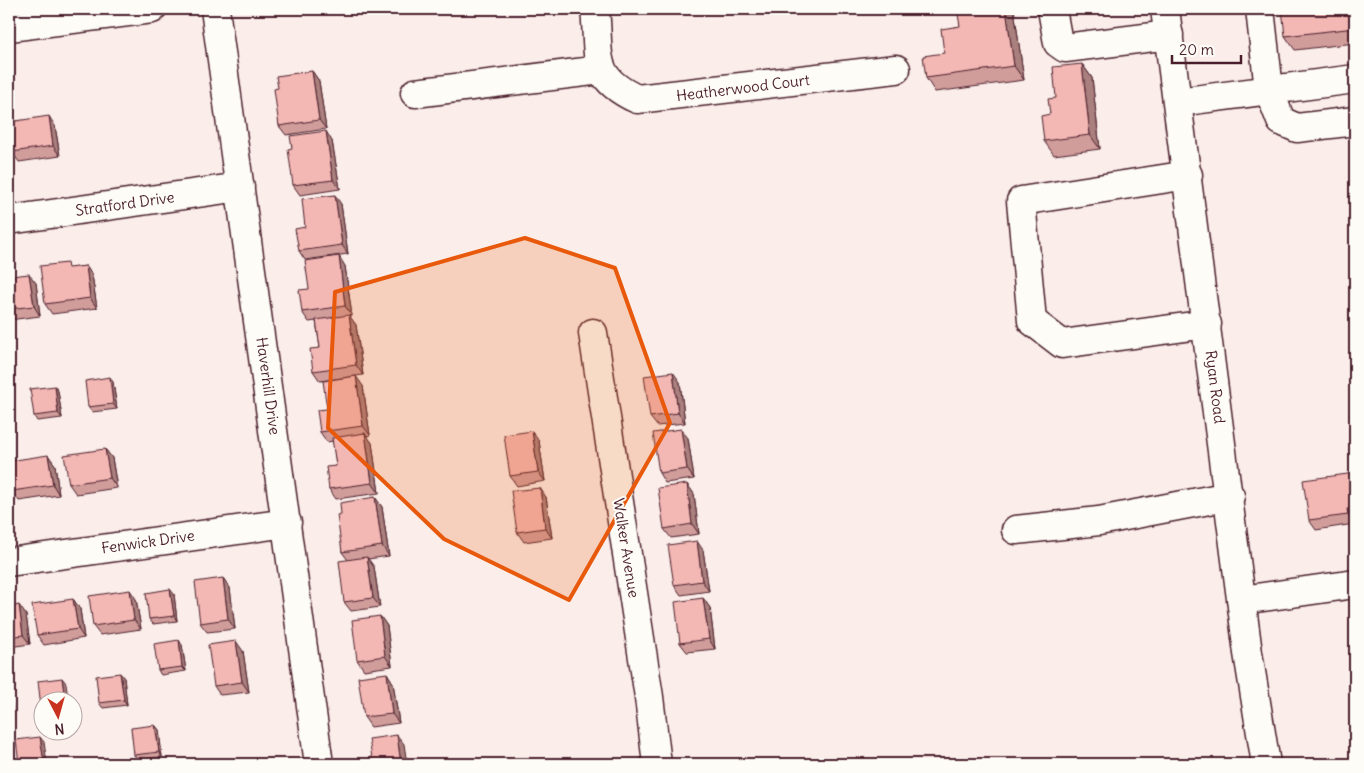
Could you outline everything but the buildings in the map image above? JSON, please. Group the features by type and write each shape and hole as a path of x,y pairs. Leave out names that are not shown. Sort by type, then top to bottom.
{"street":[{"path":"9,27 152,9"},
{"name":"Haverhill Drive","path":"215,9 319,764"},
{"path":"415,93 601,70 596,9"},
{"path":"1052,9 1058,43 1065,48 1167,22"},
{"path":"1260,9 1269,90 1281,121 1297,128 1355,121"},
{"name":"Ryan Road","path":"1167,22 1242,600 1266,764"},
{"name":"Heatherwood Court","path":"601,70 608,81 619,91 638,99 896,69"},
{"path":"1178,102 1355,79"},
{"path":"1188,175 1021,201 1032,321 1062,344 1207,324"},
{"name":"Stratford Drive","path":"9,220 240,187"},
{"name":"Walker Avenue","path":"593,332 649,697 656,764"},
{"path":"1016,530 1098,522 1230,496"},
{"name":"Fenwick Drive","path":"9,562 287,523"},
{"path":"1242,600 1355,584"}],"highlighted area":[{"path":"525,238 615,268 670,423 569,600 444,539 328,428 335,292"}]}
